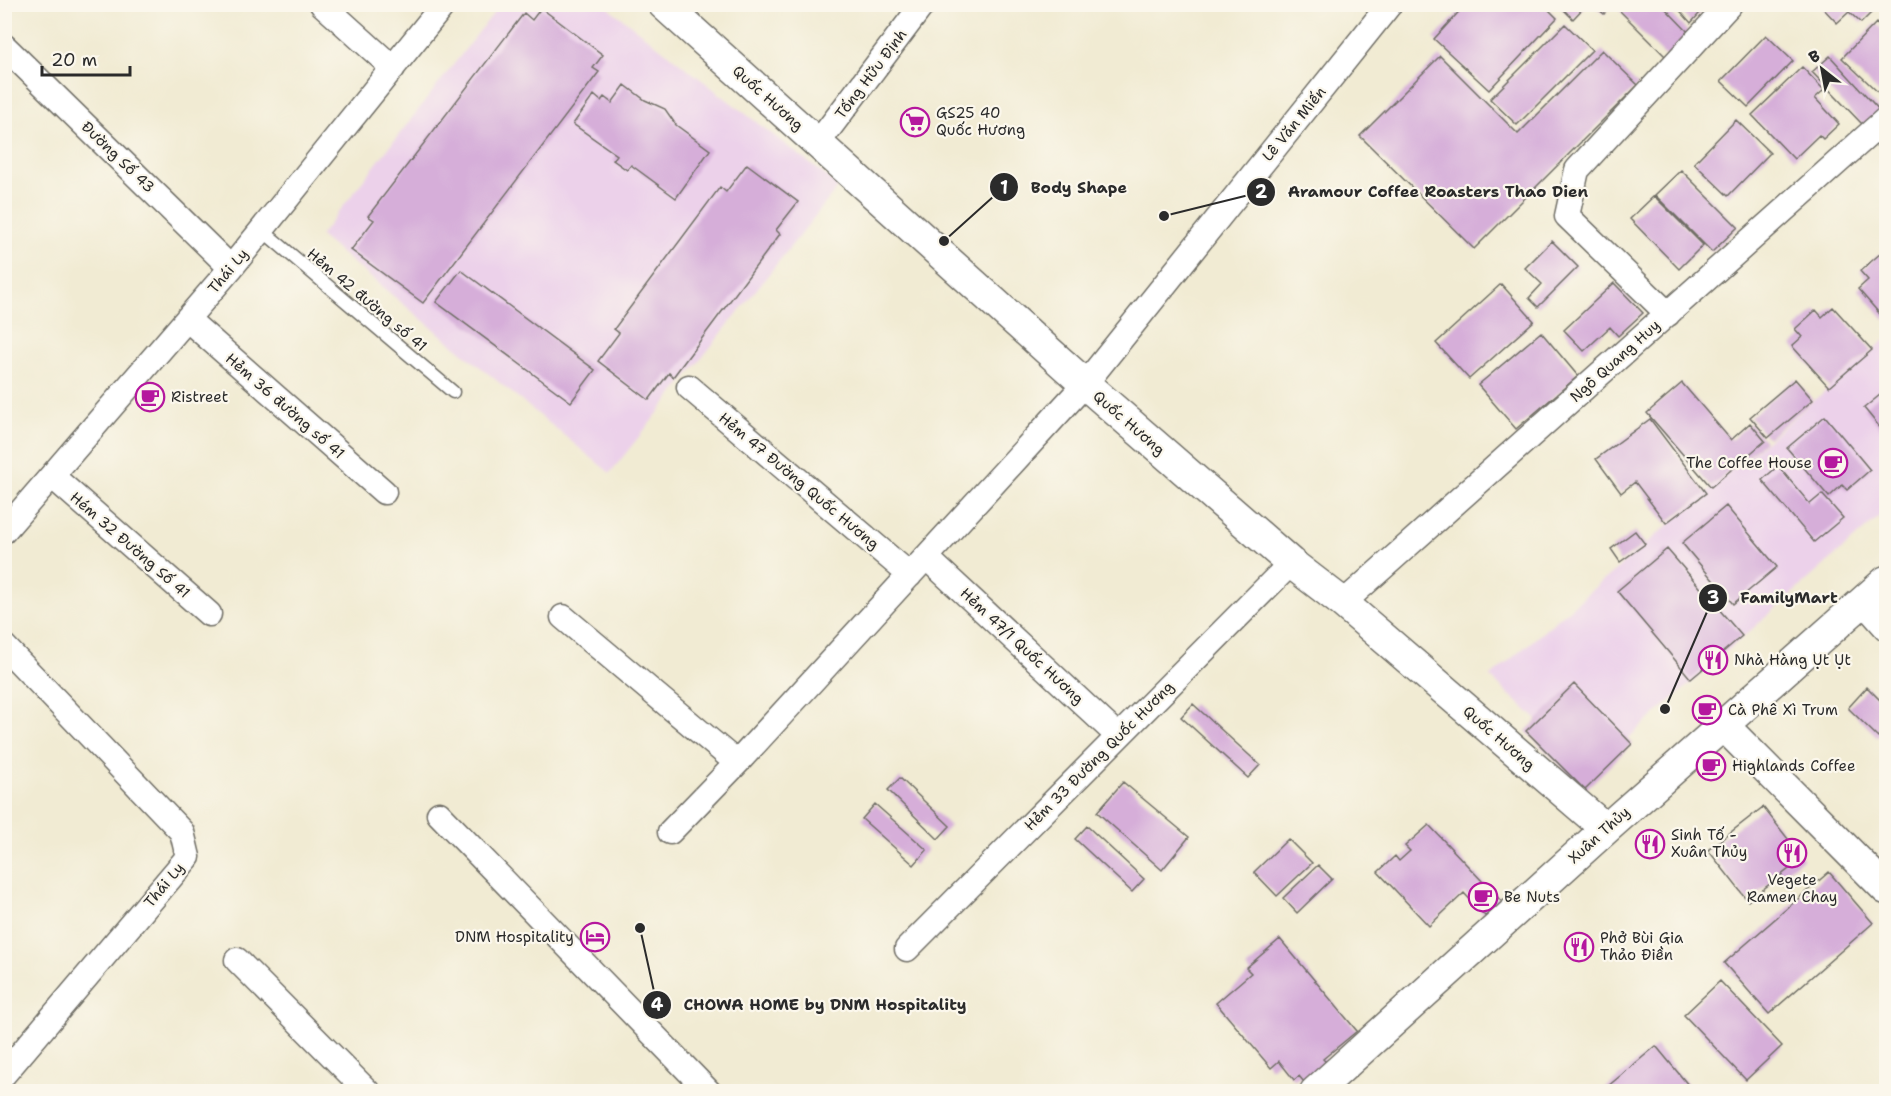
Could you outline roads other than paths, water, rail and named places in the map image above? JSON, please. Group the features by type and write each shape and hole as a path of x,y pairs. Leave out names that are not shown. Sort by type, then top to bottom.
{"street":[{"path":"322,4 393,68"},
{"name":"Thái Ly","path":"4,531 231,268 444,4"},
{"name":"Quốc Hương","path":"663,4 1084,384 1291,563 1344,603 1606,829"},
{"name":"Tống Hữu Định","path":"818,143 923,4"},
{"name":"Lê Văn Miến","path":"1084,384 1390,4"},
{"path":"1668,314 1567,216 1578,170 1730,4"},
{"name":"Đường Số 43","path":"4,46 231,268"},
{"name":"Ngô Quang Huy","path":"1344,603 1887,118"},
{"name":"Hẻm 36 đường số 41","path":"187,319 384,492"},
{"path":"670,832 737,763 1084,384"},
{"name":"Hẻm 47 Đường Quốc Hương","path":"689,387 910,574"},
{"name":"Hém 32 Đường Số 41","path":"52,476 209,614"},
{"name":"Hẻm 47/1 Quốc Hương","path":"926,557 1118,736"},
{"name":"Hẻm 33 Đường Quốc Hương","path":"907,949 1291,563"},
{"name":"Xuân Thủy","path":"1315,1092 1606,829 1887,581"},
{"path":"1863,602 1887,628"},
{"path":"563,617 737,763"},
{"name":"Thái Ly","path":"4,646 182,832 188,857 4,1074"},
{"path":"1723,725 1887,889"},
{"path":"439,814 709,1092"},
{"path":"237,960 368,1092"},
{"path":"4,1085 13,1092"}],"lane":[{"name":"Hẻm 42 đường số 41","path":"262,230 453,392"}],"place":[{"name":"GS25 40 Quốc Hương","path":"915,122"},
{"name":"Aramour Coffee Roasters Thao Dien","path":"1164,216"},
{"name":"Body Shape","path":"944,241"},
{"name":"Ristreet","path":"150,397"},
{"name":"The Coffee House","path":"1833,463"},
{"name":"Nhà Hàng Ụt Ụt","path":"1713,660"},
{"name":"FamilyMart","path":"1665,709"},
{"name":"Cà Phê Xì Trum","path":"1707,710"},
{"name":"Highlands Coffee","path":"1711,766"},
{"name":"Sinh Tố - Xuân Thủy","path":"1650,844"},
{"name":"Vegete Ramen Chay","path":"1792,853"},
{"name":"Be Nuts","path":"1483,897"},
{"name":"CHOWA HOME by DNM Hospitality","path":"640,928"},
{"name":"DNM Hospitality","path":"595,937"},
{"name":"Phở Bùi Gia Thảo Điền","path":"1579,947"}]}
